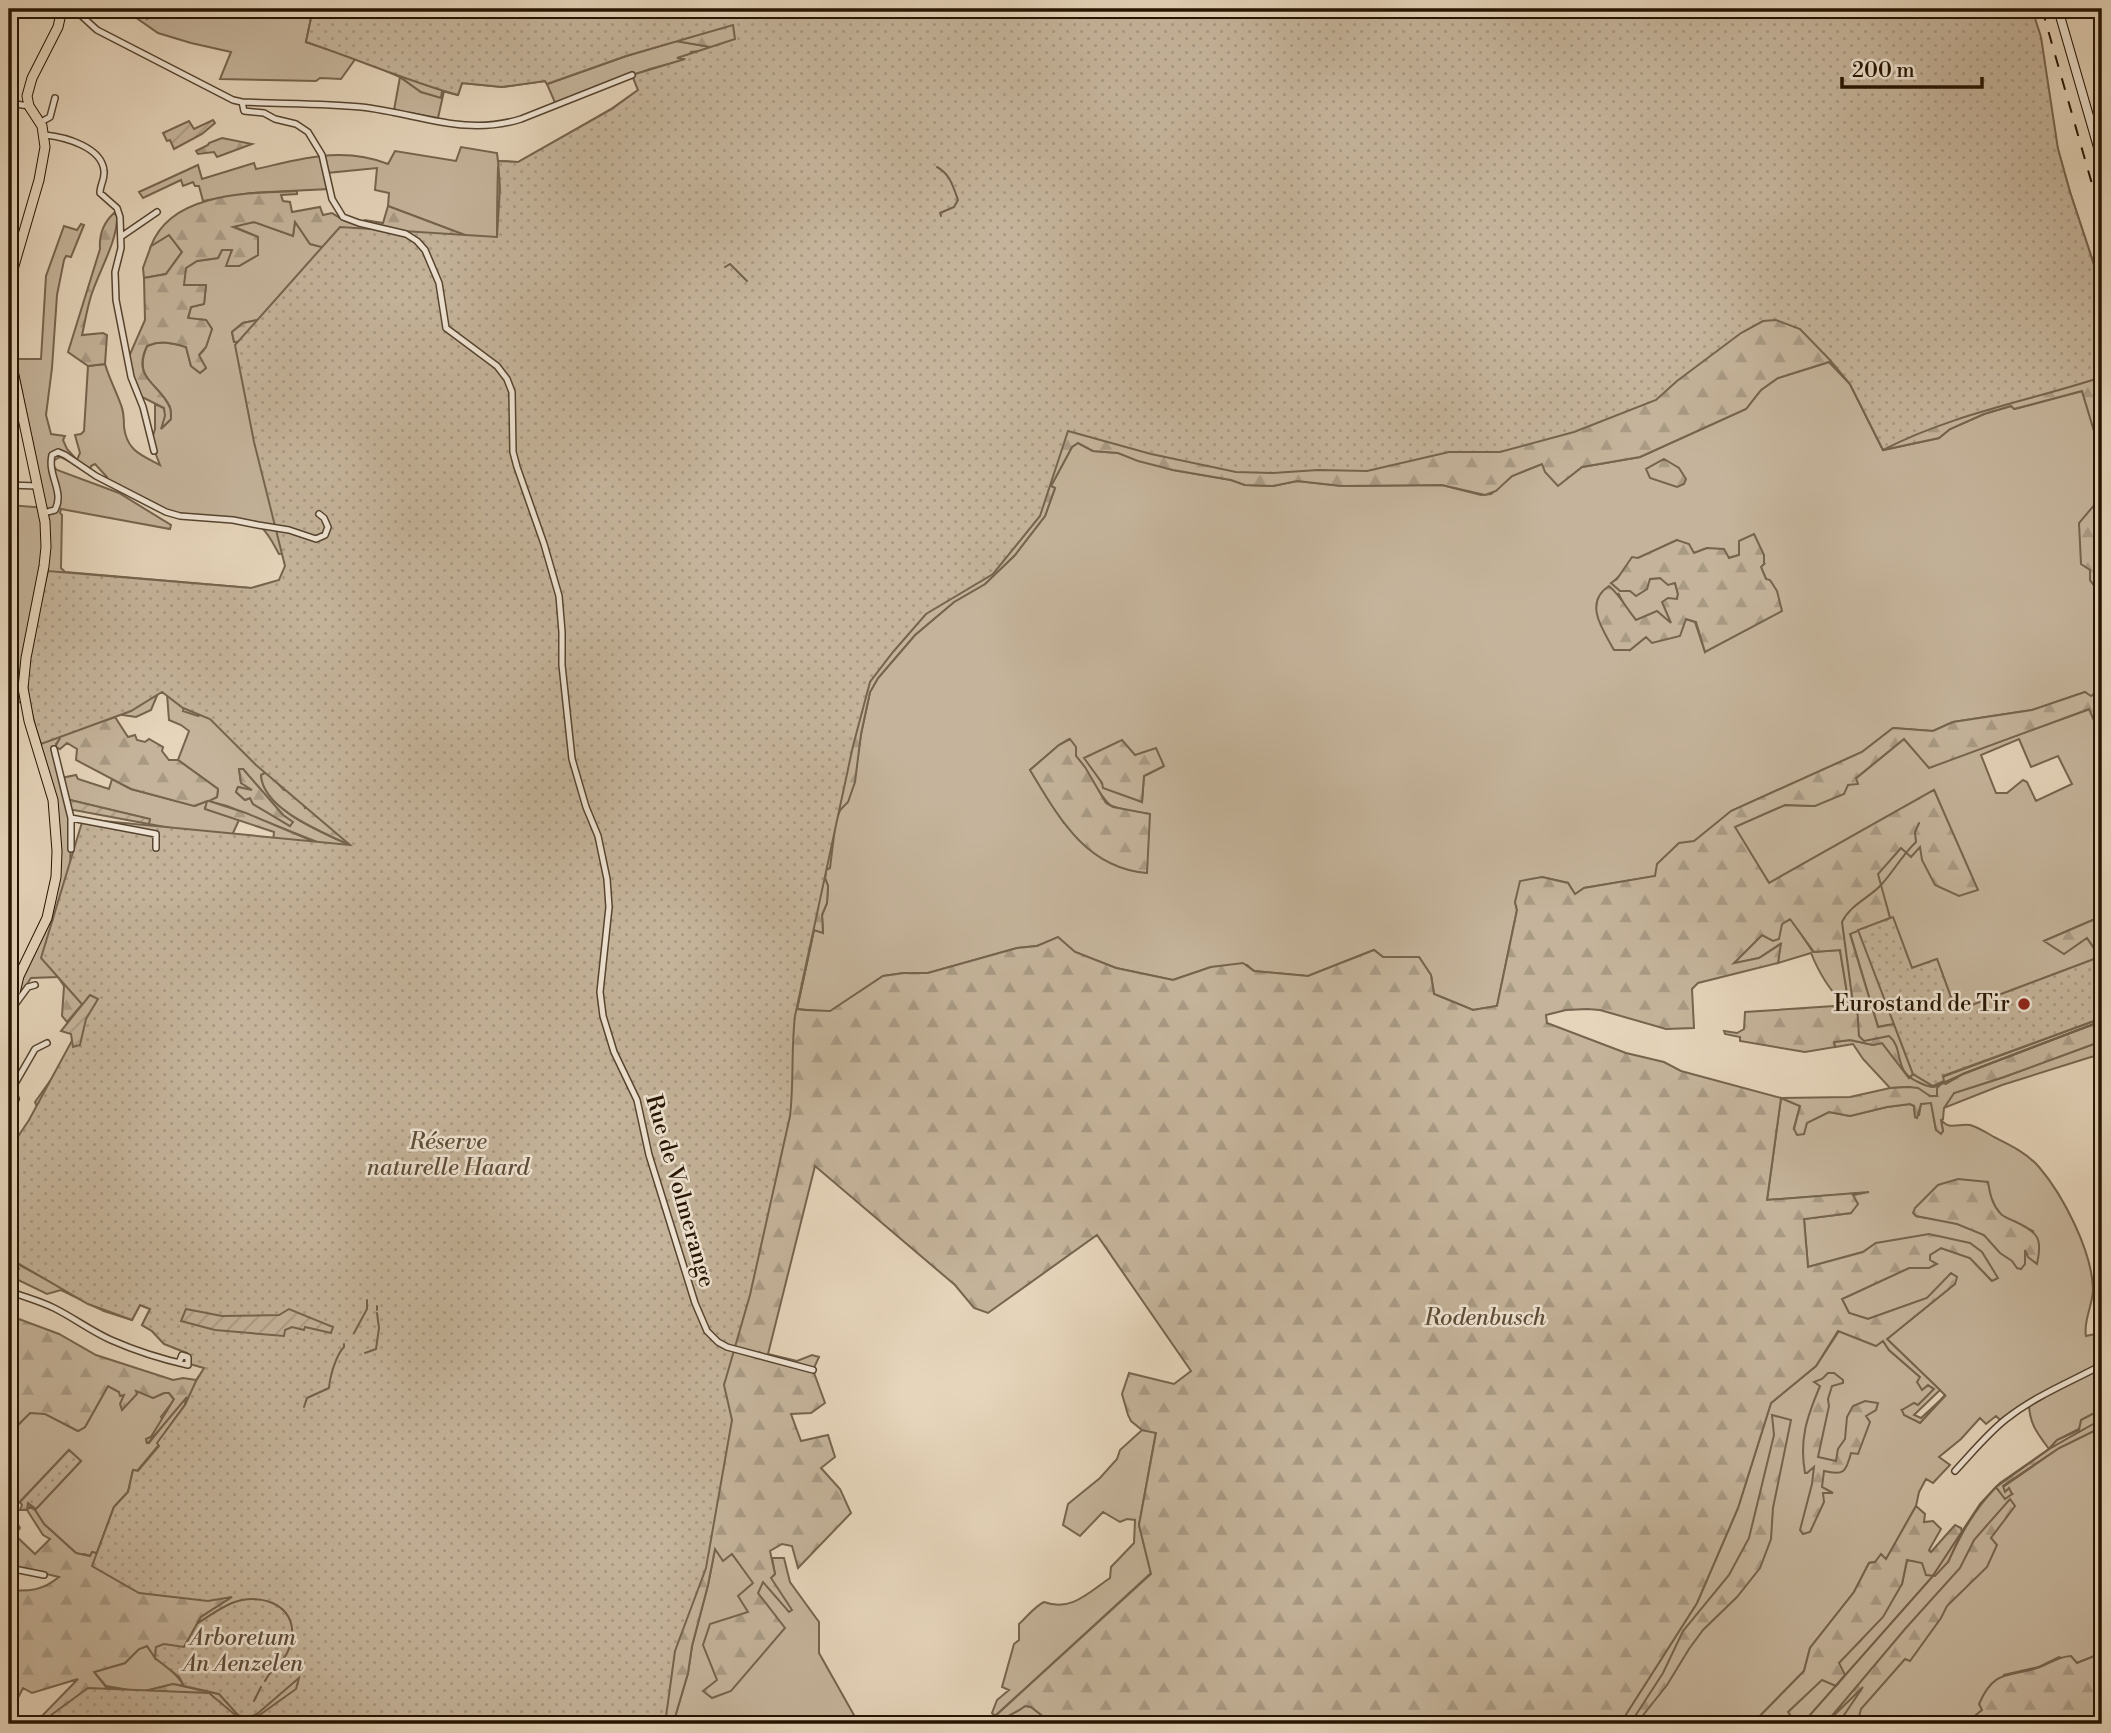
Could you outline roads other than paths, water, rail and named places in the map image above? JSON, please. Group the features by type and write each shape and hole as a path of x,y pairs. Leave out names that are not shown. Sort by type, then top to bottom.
{"main road":[{"path":"2058,9 2102,161"},
{"path":"9,283 45,155 45,135 41,122 29,106 27,96 32,78 58,27 62,10"},
{"path":"9,352 43,513 46,547 23,688 26,711 53,800 57,831 56,877 51,905 19,976 9,1015"}],"street":[{"path":"62,10 75,9 97,30 233,100 242,102 361,107 454,125 482,127 521,118 632,75"},
{"path":"41,122 50,117 55,98"},
{"name":"Rue de Volmerange","path":"242,102 244,111 264,113 296,124 308,132 323,155 332,199 343,217 394,230 417,241 430,257 435,270 446,328 496,366 510,386 513,399 515,460 544,544 560,604 562,664 572,760 598,836 607,879 609,908 600,1003 614,1052 637,1100 649,1155 695,1303 707,1331 727,1347 813,1370"},
{"path":"9,103 29,106"},
{"path":"45,135 70,141 97,154 104,170 100,193 117,208 122,236 115,272 116,300 131,377 143,407 154,451"},
{"path":"122,236 158,212"},
{"path":"43,513 55,510 58,505 50,466 52,456 58,452 153,507 180,516 233,520 289,530 316,539 325,536 328,527 319,514"},
{"path":"9,485 37,486"},
{"path":"54,749 71,818 71,849"},
{"path":"71,818 156,834 156,848"},
{"path":"57,831 71,831"},
{"path":"9,1015 28,988 35,985"},
{"path":"9,1101 9,1095 35,1049 47,1043"},
{"path":"9,1116 16,1099"},
{"path":"9,1292 44,1303 108,1339 139,1352 179,1363 181,1355 185,1355 189,1360 188,1365"},
{"path":"1955,1471 2014,1413 2102,1365"},
{"path":"9,1567 44,1575"}],"waterway":[{"path":"937,167 948,177 958,200 954,207 940,213 941,216"},
{"path":"725,267 730,264 747,281"},
{"path":"1919,823 1915,832 1916,842 1881,885 1850,911 1842,922 1853,1002 1857,1005 1859,1036 1864,1041 1889,1036 1897,1047 1905,1072 1918,1082 1934,1087 2102,1021"},
{"path":"354,1333 367,1309 367,1300"},
{"path":"365,1353 376,1349 379,1328 377,1313"},
{"path":"304,1407 307,1398 329,1388 334,1366 344,1344"},
{"path":"1802,1724 1932,1577 1980,1504 1996,1487 2049,1449 2102,1419"},
{"path":"198,1623 228,1605 244,1600 256,1599 277,1605 290,1621 290,1646 265,1681"},
{"path":"254,1701 261,1687"}],"railway":[{"path":"2042,9 2102,219"}],"place":[{"name":"Eurostand de Tir","path":"2024,1004"}],"park label":[{"name":"Réserve naturelle Haard","path":"448,1155"},
{"name":"Rodenbusch","path":"1485,1318"},
{"name":"Arboretum An Aenzelen","path":"243,1651"}]}
